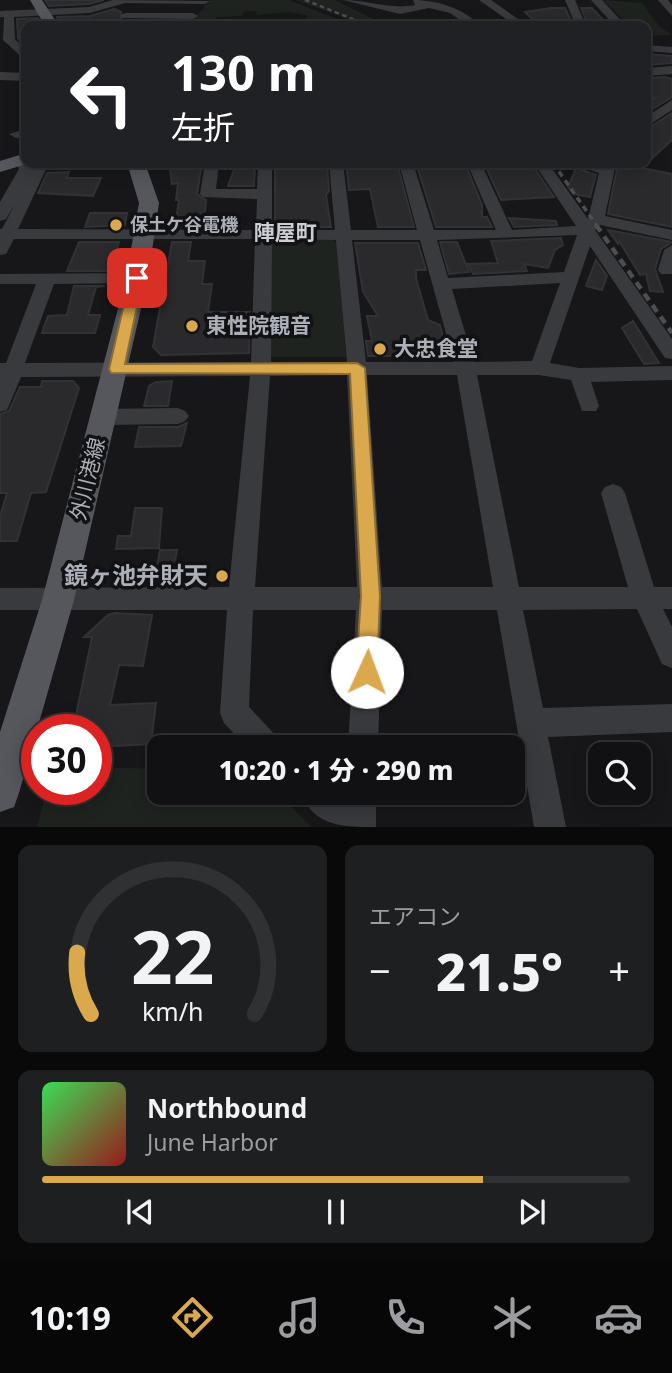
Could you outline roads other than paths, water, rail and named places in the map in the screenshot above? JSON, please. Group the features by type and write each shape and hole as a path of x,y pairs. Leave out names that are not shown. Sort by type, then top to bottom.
{"main road":[{"path":"0,167 21,160"},
{"name":"外川港線","path":"0,793 58,600 137,278 146,236 149,203 138,168"}],"street":[{"path":"77,10 85,0"},
{"path":"348,0 400,11 429,5"},
{"path":"408,0 444,8 467,21"},
{"path":"485,0 516,21"},
{"path":"570,0 577,21"},
{"path":"596,0 616,21"},
{"path":"663,0 672,13"},
{"path":"122,1 128,21 193,16"},
{"path":"21,53 13,46 5,14 40,6 77,10 122,1 206,1"},
{"path":"188,21 206,1"},
{"path":"443,21 440,12 444,8"},
{"path":"0,49 13,46"},
{"path":"651,48 672,50"},
{"path":"651,72 672,71"},
{"path":"0,76 21,77"},
{"path":"651,119 672,104"},
{"path":"0,216 26,168"},
{"path":"0,250 4,234 39,168"},
{"path":"211,168 208,194 264,194"},
{"path":"255,735 234,713 261,369 265,168"},
{"path":"337,168 357,368 370,596 364,735"},
{"path":"407,168 466,368 550,827"},
{"path":"476,168 506,235"},
{"path":"545,168 592,224 672,353"},
{"path":"539,368 570,277 592,224 606,168"},
{"path":"4,234 506,235 592,224 672,235"},
{"path":"667,270 672,250"},
{"path":"442,284 570,277"},
{"path":"0,279 137,278"},
{"path":"0,405 7,370 47,279"},
{"path":"7,370 539,368 579,375 672,373"},
{"path":"579,375 589,406"},
{"path":"104,417 178,416"},
{"path":"612,493 644,597 672,655"},
{"path":"0,599 672,597"},
{"path":"529,723 672,718"},
{"path":"331,805 359,827"},
{"path":"359,827 360,805"}],"railway":[{"path":"305,0 358,21"},
{"path":"556,168 597,226"},
{"path":"596,225 672,333"}],"place":[{"name":"保土ケ谷電機","path":"116,225"},
{"name":"東性院観音","path":"192,326"},
{"name":"大忠食堂","path":"380,349"},
{"name":"鏡ヶ池弁財天","path":"222,576"}],"district":[{"name":"陣屋町","path":"285,233"}]}
